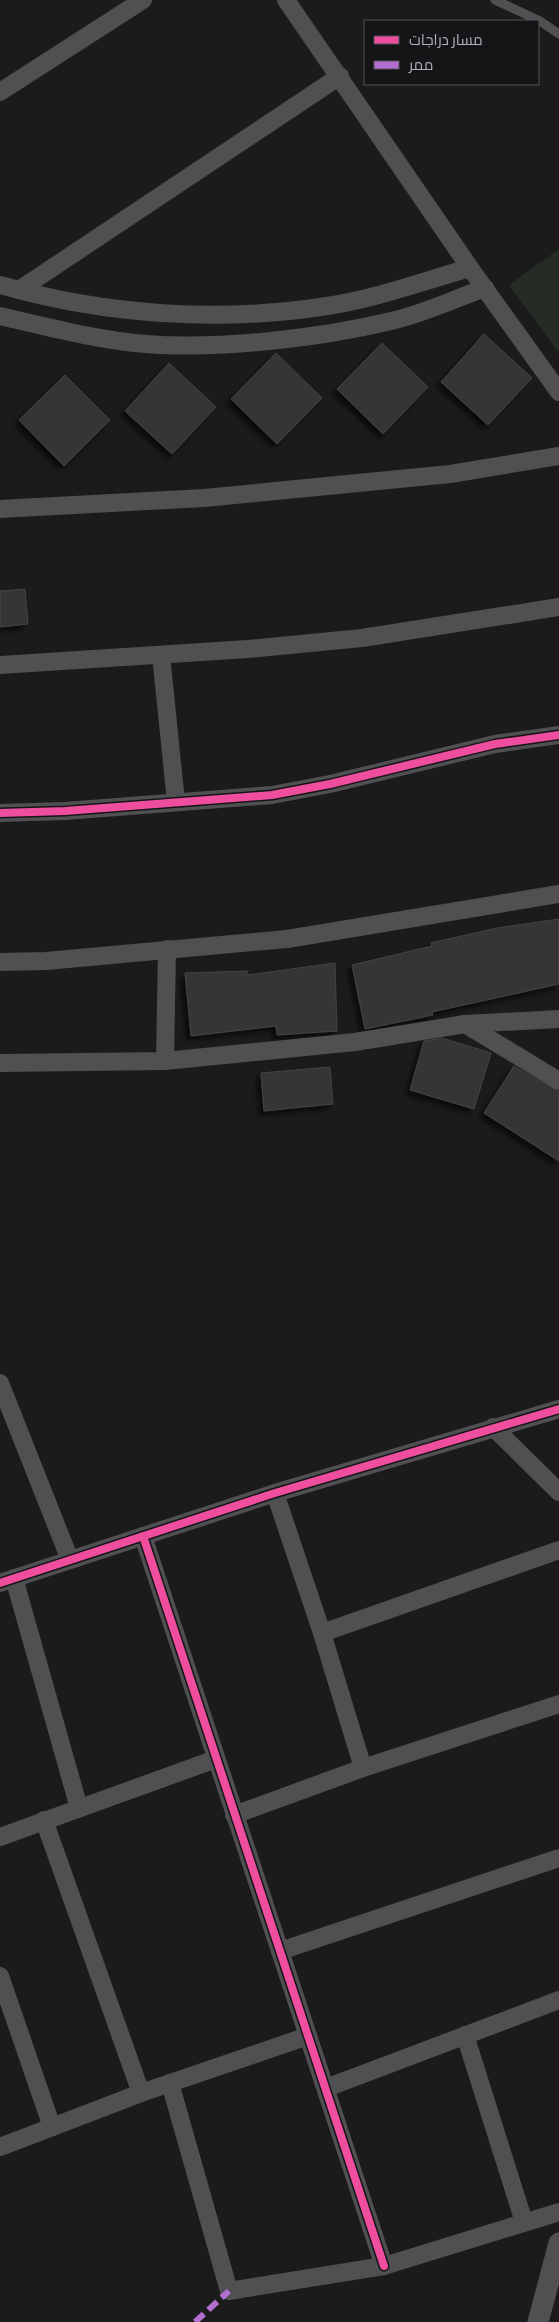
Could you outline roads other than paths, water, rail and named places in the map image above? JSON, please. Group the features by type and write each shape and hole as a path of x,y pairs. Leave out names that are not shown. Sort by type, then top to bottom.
{"street":[{"path":"0,92 143,0"},
{"path":"286,0 340,76 470,268 559,392"},
{"path":"19,290 340,76"},
{"path":"0,285 138,311 228,314 328,306 470,268"},
{"path":"0,316 83,334 146,344 202,345 311,335 392,321 485,288"},
{"path":"0,509 204,498 450,474 559,456"},
{"path":"0,666 362,638 559,606"},
{"path":"161,655 176,802"},
{"path":"0,813 65,811 272,795 330,784 495,744 559,734"},
{"path":"0,962 46,961 287,939 559,894"},
{"path":"165,1062 167,949"},
{"path":"0,1063 165,1062 355,1042 465,1024 559,1019"},
{"path":"465,1024 559,1082"},
{"path":"0,1383 70,1560"},
{"path":"79,1808 7,1580 275,1493 559,1409"},
{"path":"493,1427 559,1492"},
{"path":"275,1493 322,1633 362,1768"},
{"path":"143,1536 384,2266"},
{"path":"322,1633 559,1550"},
{"path":"234,1815 362,1768 559,1704"},
{"path":"0,1836 216,1759"},
{"path":"44,1820 141,2094"},
{"path":"280,1951 559,1858"},
{"path":"1,1982 52,2127"},
{"path":"326,2088 559,2000"},
{"path":"465,2035 524,2222"},
{"path":"0,2147 170,2083 308,2036"},
{"path":"170,2083 230,2290 384,2266 559,2212"},
{"path":"538,2322 556,2272 559,2243"}],"lane":[{"path":"495,0 538,20"},
{"path":"539,21 559,34"}]}
